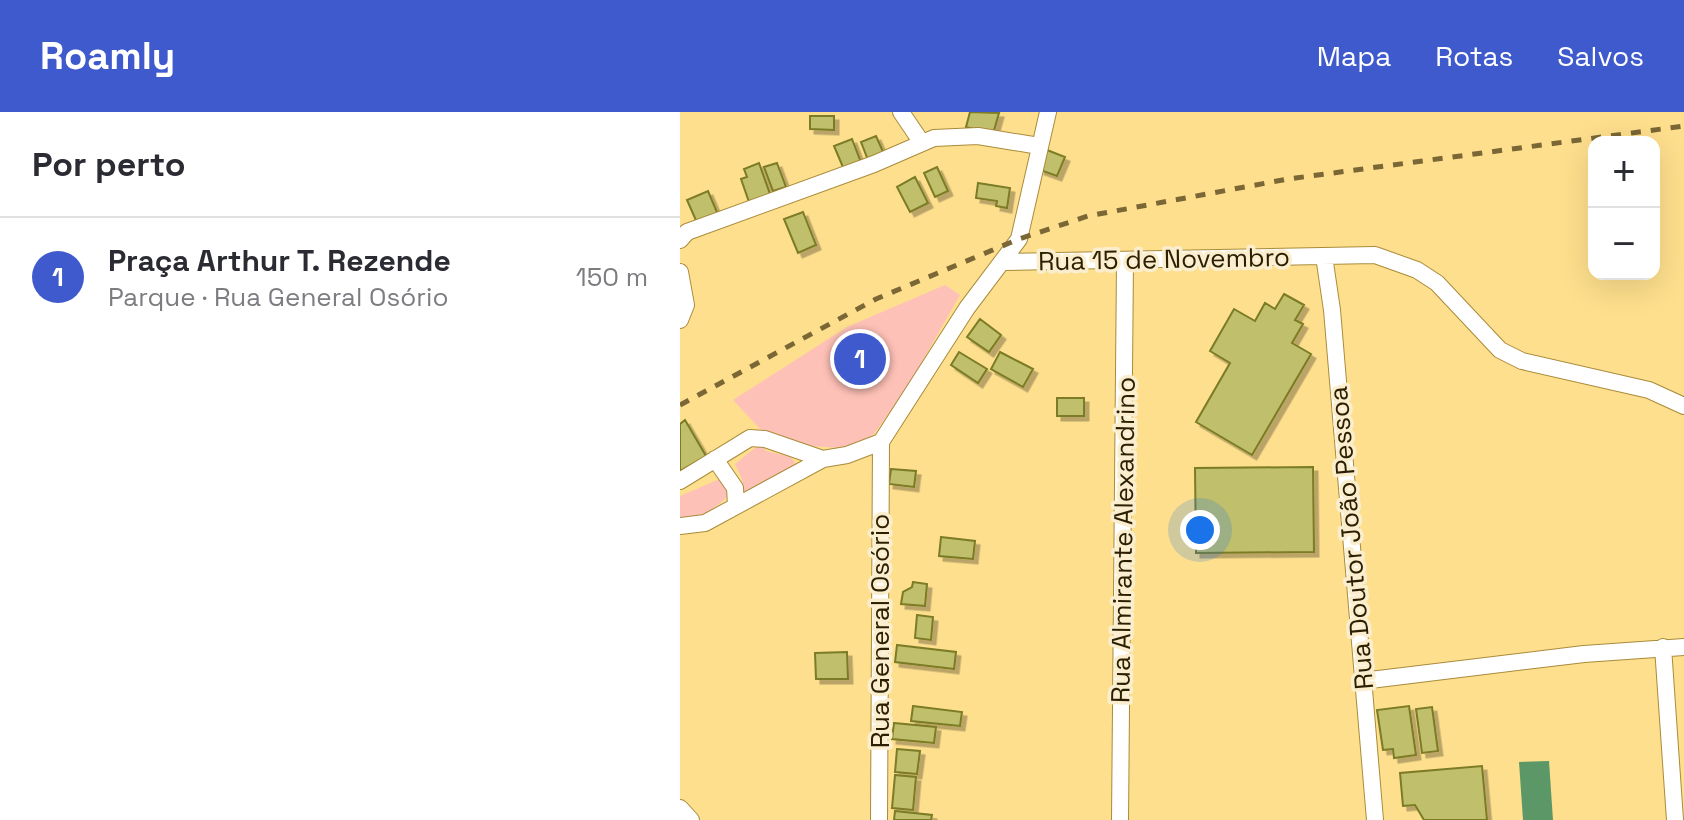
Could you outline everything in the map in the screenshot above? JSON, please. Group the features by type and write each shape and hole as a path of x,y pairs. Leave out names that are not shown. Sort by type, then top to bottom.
{"street":[{"path":"901,112 922,143"},
{"path":"680,526 705,523 823,459 847,455 881,442 967,308 1019,239 1048,112"},
{"path":"680,240 687,232 874,164 934,138 978,136 1039,146"},
{"name":"Rua 15 de Novembro","path":"1004,262 1375,255 1417,270 1437,283 1500,350 1522,361 1649,390 1684,406"},
{"name":"Rua Doutor João Pessoa","path":"1324,256 1332,310 1375,820"},
{"name":"Rua Almirante Alexandrino","path":"1120,820 1125,261"},
{"path":"680,272 686,305 680,320"},
{"path":"680,481 750,438 765,439 823,459"},
{"name":"Rua General Osório","path":"879,820 881,442"},
{"path":"715,459 735,488 736,505"},
{"path":"1663,647 1675,820"},
{"path":"1362,681 1684,647"},
{"path":"680,808 691,820"}],"shaded area":[{"path":"945,285 960,295 907,388 873,435 840,448 798,445 761,430 733,400 847,327"},
{"path":"761,443 766,451 791,457 797,466 744,495 742,479 735,464"},
{"path":"722,478 729,495 724,500 700,515 680,518 680,496"},
{"path":"1549,761 1553,820 1523,820 1519,762"}],"building":[{"path":"970,112 999,113 993,134 966,127"},
{"path":"810,116 834,116 834,130 810,129"},
{"path":"876,136 884,154 868,160 861,142"},
{"path":"852,139 862,165 845,172 834,146"},
{"path":"1047,150 1065,157 1057,176 1040,170"},
{"path":"759,163 770,194 749,202 741,179 747,177 744,169"},
{"path":"777,163 786,187 773,191 764,167"},
{"path":"937,167 948,191 935,197 924,173"},
{"path":"915,177 928,203 910,212 897,187"},
{"path":"978,183 1010,188 1007,208 996,206 997,201 976,198"},
{"path":"708,191 719,217 698,225 687,200"},
{"path":"803,212 816,245 798,253 784,219"},
{"path":"1284,294 1304,305 1295,320 1303,324 1292,343 1311,354 1252,455 1196,422 1230,363 1210,351 1234,309 1255,321 1265,303 1275,309"},
{"path":"980,319 1001,335 989,352 967,337"},
{"path":"959,352 987,369 978,383 951,365"},
{"path":"1000,352 1033,369 1023,387 991,369"},
{"path":"1057,398 1084,398 1084,416 1057,416"},
{"path":"685,420 706,456 680,471 680,424"},
{"path":"1313,467 1314,552 1196,553 1195,468"},
{"path":"891,469 916,471 914,487 889,484"},
{"path":"941,537 975,541 973,559 939,556"},
{"path":"913,582 927,584 925,606 901,604 903,592 912,587"},
{"path":"917,615 933,617 931,640 915,638"},
{"path":"897,645 956,652 954,669 895,662"},
{"path":"847,652 848,679 816,679 815,653"},
{"path":"913,706 962,712 960,726 911,721"},
{"path":"1409,706 1416,755 1394,758 1393,749 1383,750 1377,710"},
{"path":"1432,707 1438,751 1422,753 1416,709"},
{"path":"894,723 936,727 934,743 892,739"},
{"path":"897,749 920,751 917,774 895,772"},
{"path":"1482,766 1487,820 1424,820 1415,805 1403,806 1400,773"},
{"path":"895,775 916,777 913,810 892,808"},
{"path":"895,811 932,815 931,820 894,820"}],"railway":[{"path":"680,405 876,299 1019,239 1088,216 1288,179 1684,126"}],"place":[{"name":"Praça Arthur T. Rezende","path":"860,359"}]}
